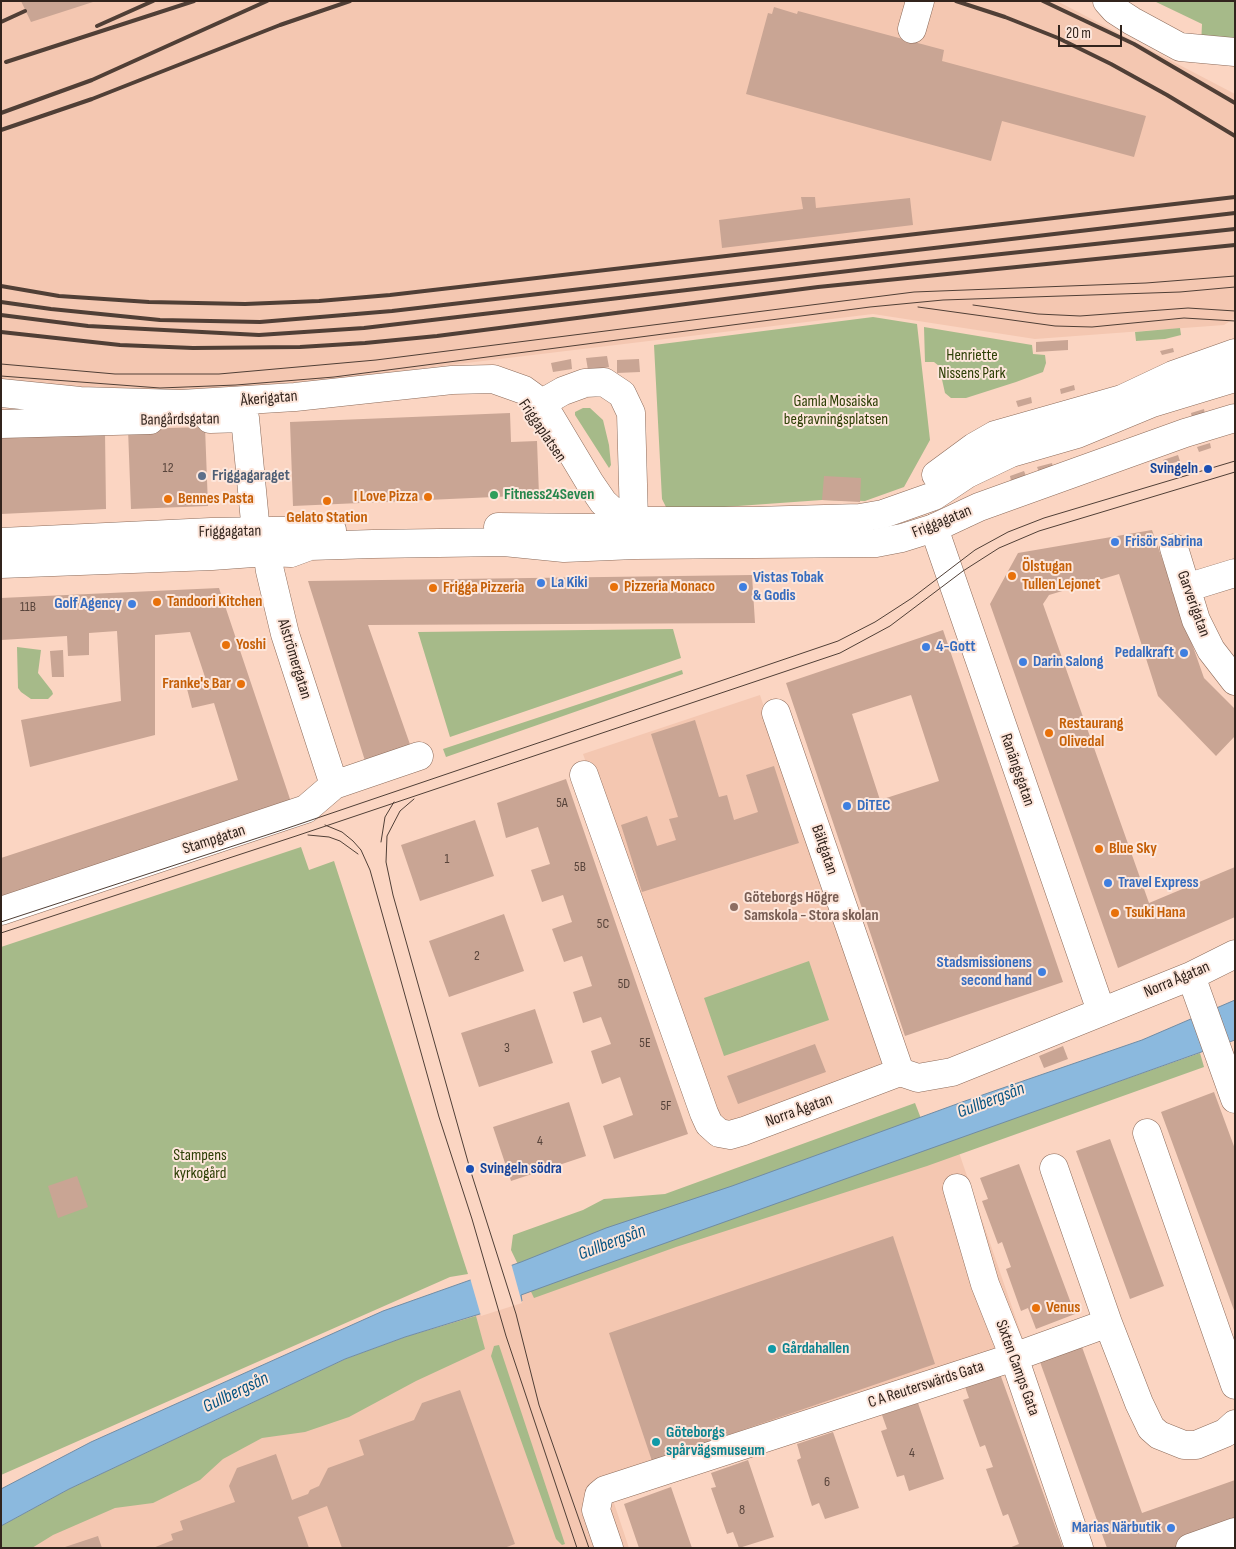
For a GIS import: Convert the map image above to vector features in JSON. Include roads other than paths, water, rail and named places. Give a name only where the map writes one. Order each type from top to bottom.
[{"type":"street","points":[[912,29],[920,1]]},
{"type":"street","points":[[1107,1],[1132,21],[1180,47],[1207,51],[1235,52]]},
{"type":"street","name":"Friggagatan","points":[[638,529],[860,518],[883,514],[905,506],[934,476],[974,447],[995,435],[1122,399],[1173,374],[1234,372]]},
{"type":"street","name":"Åkerigatan","points":[[1,393],[80,401],[181,404],[295,397],[452,380],[493,379],[505,383]]},
{"type":"street","name":"Friggaplatsen","points":[[542,403],[563,391],[585,383],[604,382],[622,394],[631,412],[638,529]]},
{"type":"street","name":"Friggaplatsen","points":[[505,383],[524,390],[542,403],[603,502],[618,516],[638,529]]},
{"type":"street","name":"Friggaplatsen","points":[[505,383],[528,404],[588,503],[616,522],[638,529]]},
{"type":"street","name":"Bangårdsgatan","points":[[1,424],[245,418],[262,538]]},
{"type":"street","name":"Friggagatan","points":[[1,542],[262,538],[563,526],[876,543],[902,538],[934,528],[980,507],[1235,418]]},
{"type":"street","name":"Ranängsgatan","points":[[934,528],[1101,1011]]},
{"type":"street","name":"Friggagatan","points":[[1,564],[212,556],[262,538]]},
{"type":"street","name":"Alströmergatan","points":[[262,538],[285,634],[334,785]]},
{"type":"street","name":"Garverigatan","points":[[1174,548],[1196,620],[1211,650],[1235,681]]},
{"type":"street","points":[[1186,588],[1235,573]]},
{"type":"street","name":"Bältgatan","points":[[776,713],[900,1072]]},
{"type":"street","name":"Stampgatan","points":[[1,911],[306,809],[334,785],[419,756]]},
{"type":"street","name":"Norra Ågatan","points":[[584,775],[704,1113],[714,1130],[730,1135],[900,1072],[918,1078],[952,1072],[1191,976],[1235,954]]},
{"type":"street","points":[[1191,976],[1233,1086]]},
{"type":"street","points":[[1147,1133],[1235,1385]]},
{"type":"street","points":[[1054,1168],[1108,1323],[1139,1403],[1151,1428],[1159,1435],[1184,1445],[1196,1445],[1225,1433],[1235,1424]]},
{"type":"street","name":"Sixten Camps Gata","points":[[957,1188],[985,1284],[1014,1357],[1079,1548]]},
{"type":"street","name":"C A Reuterswärds Gata","points":[[609,1548],[596,1510],[599,1495],[605,1490],[1014,1357],[1108,1323]]},
{"type":"street","points":[[1190,1548],[1235,1532]]},
{"type":"water","name":"Gullbergsån","points":[[1235,1000],[1235,1040],[521,1295],[522,1301],[405,1337],[345,1359],[69,1489],[1,1526],[1,1489],[91,1442],[383,1311],[521,1262],[606,1228],[732,1186],[965,1101],[1142,1040]]},
{"type":"tram line","points":[[1,364],[115,374],[219,374],[376,360],[914,292],[1146,283],[1235,276]]},
{"type":"tram line","points":[[1,376],[160,388],[236,385],[334,377],[870,307],[943,300],[1180,292],[1235,287]]},
{"type":"tram line","points":[[973,305],[1038,314],[1080,316],[1188,308],[1235,311]]},
{"type":"tram line","points":[[918,307],[1055,326],[1092,327],[1184,318],[1235,321]]},
{"type":"tram line","points":[[1,922],[282,830],[838,641],[875,622],[912,598],[975,550],[1008,532],[1044,518],[1235,461]]},
{"type":"tram line","points":[[1,933],[840,653],[890,626],[963,571],[999,548],[1039,531],[1235,472]]},
{"type":"tram line","points":[[414,799],[400,811],[387,836],[386,862],[393,895],[470,1169],[516,1314],[539,1405],[589,1548]]},
{"type":"tram line","points":[[381,842],[385,817],[394,802]]},
{"type":"tram line","points":[[325,825],[342,832],[353,841],[361,850],[370,870],[439,1117],[472,1219],[506,1336],[577,1548]]},
{"type":"tram line","points":[[308,835],[329,837],[340,841],[358,854]]},
{"type":"railway","points":[[97,26],[153,1]]},
{"type":"railway","points":[[6,62],[194,1]]},
{"type":"railway","points":[[1,113],[92,80],[267,1]]},
{"type":"railway","points":[[1,130],[92,99],[280,25],[350,1]]},
{"type":"railway","points":[[956,1],[1005,17],[1058,38],[1111,64],[1167,95],[1235,136]]},
{"type":"railway","points":[[1043,1],[1134,44],[1235,103]]},
{"type":"railway","points":[[1,22],[25,11]]},
{"type":"railway","points":[[1,286],[59,296],[149,302],[245,304],[319,301],[390,295],[1235,197]]},
{"type":"railway","points":[[1,302],[160,320],[260,322],[392,311],[1235,213]]},
{"type":"railway","points":[[1,315],[88,326],[259,335],[364,328],[908,264],[1235,229]]},
{"type":"railway","points":[[1,332],[120,345],[193,348],[300,347],[365,343],[437,336],[818,287],[1235,245]]},
{"type":"place","name":"Svingeln","points":[[1208,469]]},
{"type":"place","name":"Friggagaraget","points":[[202,476]]},
{"type":"place","name":"Fitness24Seven","points":[[494,495]]},
{"type":"place","name":"I Love Pizza","points":[[428,497]]},
{"type":"place","name":"Bennes Pasta","points":[[168,499]]},
{"type":"place","name":"Gelato Station","points":[[327,501]]},
{"type":"place","name":"Frisör Sabrina","points":[[1115,542]]},
{"type":"place","name":"Ölstugan Tullen Lejonet","points":[[1012,576]]},
{"type":"place","name":"La Kiki","points":[[541,583]]},
{"type":"place","name":"Pizzeria Monaco","points":[[614,587]]},
{"type":"place","name":"Vistas Tobak & Godis","points":[[743,587]]},
{"type":"place","name":"Frigga Pizzeria","points":[[433,588]]},
{"type":"place","name":"Tandoori Kitchen","points":[[157,602]]},
{"type":"place","name":"Golf Agency","points":[[132,604]]},
{"type":"place","name":"Yoshi","points":[[226,645]]},
{"type":"place","name":"4-Gott","points":[[926,647]]},
{"type":"place","name":"Pedalkraft","points":[[1184,653]]},
{"type":"place","name":"Darin Salong","points":[[1023,662]]},
{"type":"place","name":"Franke's Bar","points":[[241,684]]},
{"type":"place","name":"Restaurang Olivedal","points":[[1049,733]]},
{"type":"place","name":"DiTEC","points":[[847,806]]},
{"type":"place","name":"Blue Sky","points":[[1099,849]]},
{"type":"place","name":"Travel Express","points":[[1108,883]]},
{"type":"place","name":"Göteborgs Högre Samskola - Stora skolan","points":[[734,907]]},
{"type":"place","name":"Tsuki Hana","points":[[1115,913]]},
{"type":"place","name":"Stadsmissionens second hand","points":[[1042,972]]},
{"type":"place","name":"Svingeln södra","points":[[470,1169]]},
{"type":"place","name":"Venus","points":[[1036,1308]]},
{"type":"place","name":"Gårdahallen","points":[[772,1349]]},
{"type":"place","name":"Göteborgs spårvägsmuseum","points":[[656,1442]]},
{"type":"place","name":"Marias Närbutik","points":[[1171,1528]]},
{"type":"park label","name":"Henriette Nissens Park","points":[[972,365]]},
{"type":"park label","name":"Gamla Mosaiska begravningsplatsen","points":[[836,411]]},
{"type":"park label","name":"Stampens kyrkogård","points":[[200,1165]]}]
